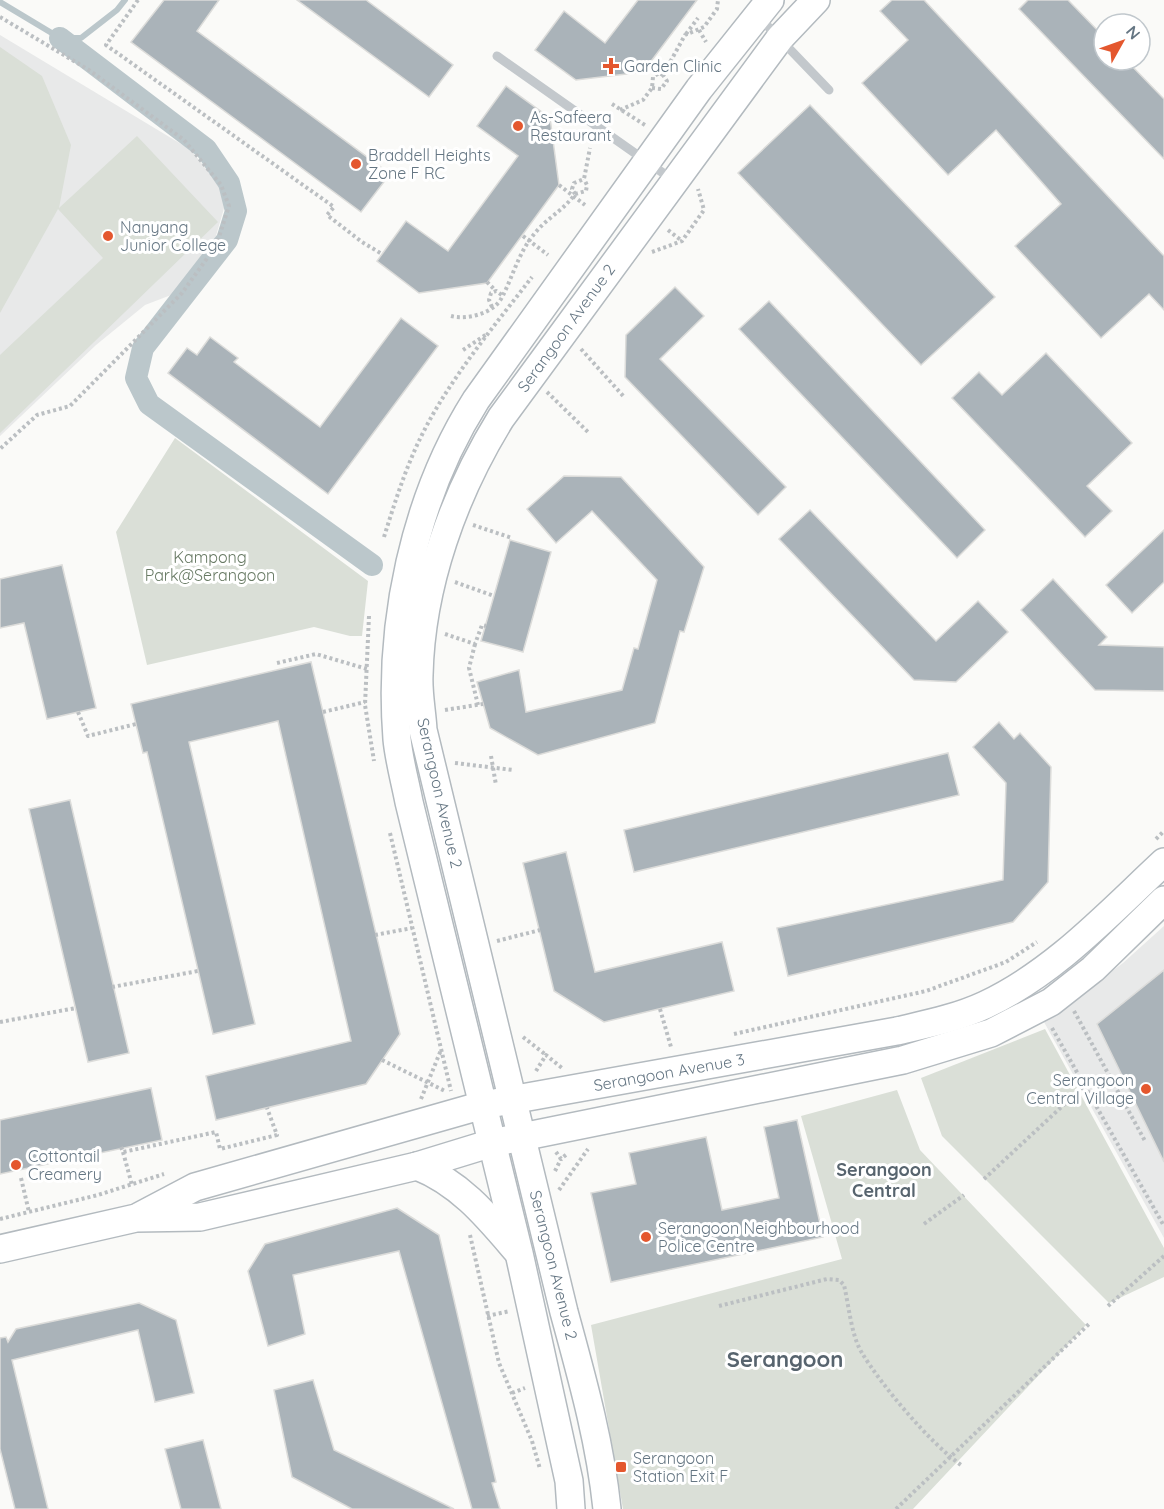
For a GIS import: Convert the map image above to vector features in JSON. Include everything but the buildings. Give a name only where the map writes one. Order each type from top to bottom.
[{"type":"main road","name":"Serangoon Avenue 2","points":[[607,1509],[602,1465],[590,1403],[564,1312],[423,730],[418,676],[422,633],[440,549],[474,465],[487,440],[515,397],[673,180],[780,39],[816,0]]},
{"type":"main road","name":"Serangoon Avenue 2","points":[[572,1509],[564,1459],[519,1253],[409,802],[397,740],[396,671],[403,606],[413,549],[438,468],[456,432],[476,400],[699,89],[764,8]]},
{"type":"main road","name":"Serangoon Avenue 3","points":[[136,1218],[195,1187],[483,1105],[897,1031],[952,1018],[985,1005],[1034,978],[1077,944],[1156,854]]},
{"type":"main road","name":"Serangoon Avenue 3","points":[[0,1249],[136,1218],[200,1217],[417,1166],[492,1143],[903,1060],[991,1033],[1052,1002],[1093,969],[1164,900]]},
{"type":"main road","points":[[417,1166],[439,1175],[472,1200],[519,1253]]},
{"type":"main road","points":[[532,1319],[564,1312]]},
{"type":"lane","points":[[764,8],[780,39],[829,90]]},
{"type":"lane","points":[[497,56],[673,180]]},
{"type":"path","points":[[138,0],[106,45],[334,207],[327,215],[382,254]]},
{"type":"path","points":[[686,35],[699,30],[712,16],[718,0]]},
{"type":"path","points":[[712,16],[720,23]]},
{"type":"path","points":[[0,17],[89,70],[184,140],[221,185],[229,206],[216,246],[182,293],[70,406],[37,415],[0,449]]},
{"type":"path","points":[[620,110],[643,100],[652,88],[653,77],[661,74],[698,18]]},
{"type":"path","points":[[699,30],[706,42]]},
{"type":"path","points":[[649,64],[667,81],[665,87],[661,89],[652,88]]},
{"type":"path","points":[[612,104],[645,124]]},
{"type":"path","points":[[451,316],[462,319],[471,318],[492,307],[502,295],[519,256],[544,222],[564,208],[574,195],[586,191],[587,185],[584,179],[590,148]]},
{"type":"path","points":[[574,195],[572,189],[574,183],[584,179]]},
{"type":"path","points":[[559,184],[585,205]]},
{"type":"path","points":[[667,230],[682,241]]},
{"type":"path","points":[[523,236],[548,255]]},
{"type":"path","points":[[487,282],[502,295]]},
{"type":"path","points":[[492,307],[489,297],[496,291]]},
{"type":"path","points":[[463,350],[490,332]]},
{"type":"path","points":[[577,344],[626,398]]},
{"type":"path","points":[[543,389],[589,433]]},
{"type":"path","points":[[466,532],[469,524],[512,538]]},
{"type":"path","points":[[454,572],[451,583],[494,596]]},
{"type":"path","points":[[444,640],[446,624]]},
{"type":"path","points":[[444,710],[480,704],[469,668],[482,625],[486,626]]},
{"type":"path","points":[[445,634],[475,644]]},
{"type":"path","points":[[278,663],[316,654],[367,669]]},
{"type":"path","points":[[444,699],[445,721]]},
{"type":"path","points":[[323,711],[365,702]]},
{"type":"path","points":[[78,712],[88,736],[136,724]]},
{"type":"path","points":[[453,753],[458,774]]},
{"type":"path","points":[[490,756],[496,785]]},
{"type":"path","points":[[455,763],[513,770]]},
{"type":"path","points":[[1156,854],[1164,831]]},
{"type":"path","points":[[375,935],[412,928]]},
{"type":"path","points":[[496,941],[540,930]]},
{"type":"path","points":[[493,931],[499,953]]},
{"type":"path","points":[[726,1035],[926,990],[1006,962],[1046,936]]},
{"type":"path","points":[[112,987],[198,971]]},
{"type":"path","points":[[0,1022],[76,1008]]},
{"type":"path","points":[[660,1008],[671,1047]]},
{"type":"path","points":[[1075,1008],[1077,1018],[1145,1141]]},
{"type":"path","points":[[1047,1023],[1164,1226]]},
{"type":"path","points":[[520,1041],[518,1033],[563,1069],[574,1066]]},
{"type":"path","points":[[660,1049],[682,1044]]},
{"type":"path","points":[[419,1103],[441,1050]]},
{"type":"path","points":[[531,1066],[536,1071],[546,1055]]},
{"type":"path","points":[[382,1060],[452,1094]]},
{"type":"path","points":[[984,1179],[1085,1086]]},
{"type":"path","points":[[123,1152],[216,1132],[220,1149],[277,1135],[267,1108]]},
{"type":"path","points":[[121,1147],[132,1185]]},
{"type":"path","points":[[556,1195],[588,1149]]},
{"type":"path","points":[[21,1178],[29,1212]]},
{"type":"path","points":[[924,1224],[964,1195]]},
{"type":"path","points":[[469,1232],[499,1363],[532,1441],[540,1472]]},
{"type":"path","points":[[1108,1306],[1164,1256]]},
{"type":"path","points":[[719,1306],[827,1279],[839,1280],[844,1285],[861,1352],[899,1402],[950,1457],[961,1465]]},
{"type":"path","points":[[897,1509],[1089,1324]]},
{"type":"shaded area","name":"Nanyang Junior College","points":[[0,35],[191,150],[222,192],[225,205],[213,246],[179,292],[145,305],[96,345],[0,436]]},
{"type":"shaded area","points":[[1164,926],[1164,1238],[1044,1022],[1123,963]]},
{"type":"green space","name":"Nanyang Junior College","points":[[0,47],[42,76],[71,145],[59,208],[137,136],[218,222],[0,433],[0,355],[103,258],[58,209],[0,313]]},
{"type":"green space","name":"Kampong Park@Serangoon","points":[[175,438],[368,581],[362,636],[350,636],[314,627],[147,665],[116,532]]},
{"type":"green space","points":[[1045,1029],[1164,1248],[1164,1277],[1109,1303],[942,1136],[921,1078]]},
{"type":"green space","points":[[897,1090],[920,1150],[1086,1325],[913,1509],[623,1509],[591,1325],[842,1259],[801,1116]]},
{"type":"waterway","points":[[0,2],[60,38],[81,38],[117,10],[125,0]]},
{"type":"waterway","points":[[60,38],[206,149],[229,183],[236,211],[227,240],[143,348],[136,378],[149,404],[372,565]]},
{"type":"place","name":"Garden Clinic","points":[[611,66]]},
{"type":"place","name":"As-Safeera Restaurant","points":[[518,126]]},
{"type":"place","name":"Braddell Heights Zone F RC","points":[[356,164]]},
{"type":"place","name":"Nanyang Junior College","points":[[108,236]]},
{"type":"place","name":"Serangoon Central Village","points":[[1146,1089]]},
{"type":"place","name":"Cottontail Creamery","points":[[16,1165]]},
{"type":"place","name":"Serangoon Neighbourhood Police Centre","points":[[646,1237]]},
{"type":"place","name":"Serangoon Station Exit F","points":[[621,1467]]},
{"type":"district","name":"Serangoon Central","points":[[884,1179]]},
{"type":"district","name":"Serangoon","points":[[785,1359]]}]
